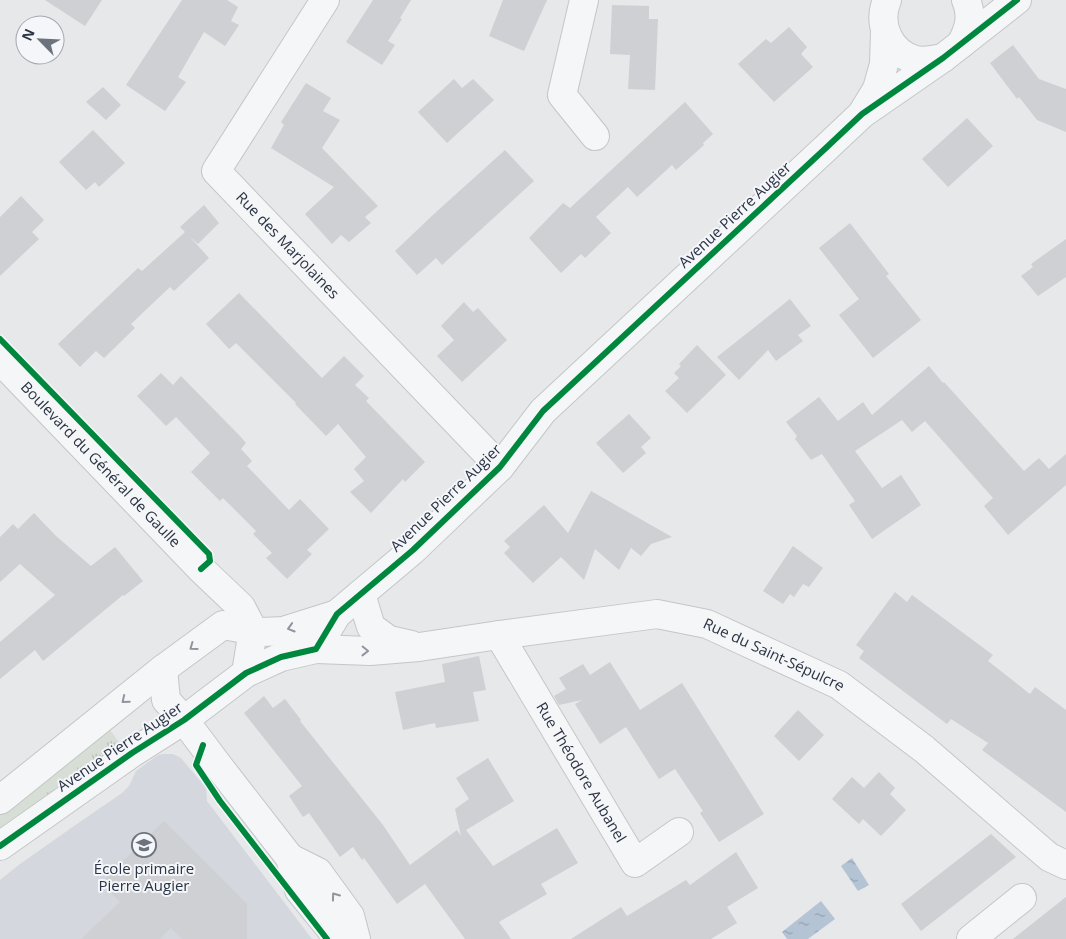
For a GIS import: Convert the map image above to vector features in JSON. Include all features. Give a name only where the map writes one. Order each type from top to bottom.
[{"type":"street","name":"Rue des Marjolaines","points":[[325,0],[216,172],[500,467]]},
{"type":"street","points":[[584,0],[562,95],[595,136]]},
{"type":"street","points":[[881,9],[888,39],[894,46],[904,55],[916,60],[930,61],[952,51],[967,34],[970,24],[970,13],[966,0]]},
{"type":"street","name":"Avenue Pierre Augier","points":[[0,846],[132,753],[184,720],[246,673],[281,657],[316,649],[337,614],[413,550],[500,467],[543,410],[862,114],[952,51],[1017,0]]},
{"type":"street","name":"Avenue Pierre Augier","points":[[862,114],[877,89],[884,64],[881,9]]},
{"type":"street","name":"Boulevard du Général de Gaulle","points":[[0,360],[201,569],[241,607],[253,630]]},
{"type":"street","points":[[201,569],[223,625]]},
{"type":"street","name":"Rue du Saint-Sépulcre","points":[[361,594],[371,628],[389,640],[420,647]]},
{"type":"street","name":"Avenue Pierre Augier","points":[[0,800],[163,669],[223,625],[262,632],[283,631],[337,614]]},
{"type":"street","name":"Rue du Saint-Sépulcre","points":[[316,649],[370,651],[420,647],[657,614],[707,624],[839,685],[924,749],[1049,857],[1066,865]]},
{"type":"street","points":[[246,673],[253,630]]},
{"type":"street","name":"Rue Théodore Aubanel","points":[[500,635],[634,863],[679,832]]},
{"type":"street","points":[[163,669],[166,700],[184,720],[290,858],[299,890],[333,932],[347,939]]},
{"type":"street","points":[[290,858],[318,872],[350,916],[356,939]]},
{"type":"street","points":[[971,939],[1022,898]]},
{"type":"shaded area","name":"École primaire Pierre Augier","points":[[173,754],[181,758],[206,788],[207,801],[312,939],[0,939],[0,880],[122,793],[129,786],[136,771],[158,755]]},
{"type":"green space","points":[[107,726],[122,746],[0,833],[0,814]]},
{"type":"water","points":[[852,858],[869,885],[858,891],[841,866]]},
{"type":"water","points":[[821,901],[835,919],[808,939],[787,939],[782,932]]},
{"type":"building","points":[[45,0],[102,0],[85,26]]},
{"type":"building","points":[[182,0],[227,0],[238,7],[231,21],[239,25],[225,46],[204,32],[178,77],[186,82],[165,111],[126,85]]},
{"type":"building","points":[[373,0],[411,0],[388,41],[395,45],[382,65],[346,42]]},
{"type":"building","points":[[503,0],[547,0],[524,51],[489,36]]},
{"type":"building","points":[[612,5],[649,6],[649,19],[658,19],[655,90],[628,89],[630,55],[610,54]]},
{"type":"building","points":[[789,27],[807,47],[801,54],[813,67],[774,102],[738,64],[766,39],[771,43]]},
{"type":"building","points":[[1013,45],[1039,79],[1066,89],[1066,132],[1037,120],[1019,97],[1017,99],[990,63]]},
{"type":"building","points":[[454,79],[462,88],[473,79],[494,100],[447,143],[418,112]]},
{"type":"building","points":[[306,83],[331,98],[323,111],[340,120],[322,148],[378,206],[365,217],[371,223],[349,242],[341,235],[332,244],[305,214],[334,187],[271,148],[284,125],[281,122]]},
{"type":"building","points":[[103,87],[121,105],[106,120],[86,102]]},
{"type":"building","points":[[685,102],[713,134],[703,143],[704,145],[676,170],[672,165],[637,197],[628,187],[596,217],[611,233],[585,258],[581,254],[561,273],[529,238],[563,203],[570,208]]},
{"type":"building","points":[[967,118],[993,146],[948,187],[922,159]]},
{"type":"building","points":[[93,130],[125,163],[99,187],[95,182],[86,190],[59,162]]},
{"type":"building","points":[[505,150],[534,181],[442,265],[436,258],[417,275],[395,251]]},
{"type":"building","points":[[21,196],[44,220],[32,232],[39,239],[0,276],[0,217]]},
{"type":"building","points":[[204,205],[219,223],[198,244],[190,237],[209,258],[174,291],[170,287],[131,324],[135,328],[104,358],[96,351],[80,367],[58,344],[138,268],[142,271],[185,232],[180,227]]},
{"type":"building","points":[[850,223],[889,274],[886,276],[921,320],[873,358],[839,315],[859,299],[819,248]]},
{"type":"building","points":[[1066,239],[1066,277],[1038,296],[1021,276],[1033,267],[1031,264]]},
{"type":"building","points":[[239,293],[322,378],[344,356],[364,376],[355,385],[369,398],[366,401],[425,462],[405,482],[403,479],[371,513],[350,492],[364,481],[354,469],[366,457],[338,424],[326,436],[236,343],[229,349],[206,324]]},
{"type":"building","points":[[790,299],[811,326],[798,335],[803,341],[776,361],[768,350],[739,380],[717,357]]},
{"type":"building","points":[[464,302],[473,312],[478,308],[507,340],[462,382],[437,356],[454,340],[441,326]]},
{"type":"building","points":[[697,345],[726,375],[687,413],[665,391],[679,378],[674,373],[681,366],[679,364]]},
{"type":"building","points":[[929,366],[1024,471],[1039,458],[1049,469],[1066,454],[1066,485],[1008,535],[984,506],[993,498],[925,421],[912,432],[902,420],[855,451],[882,488],[901,475],[921,505],[872,539],[849,505],[855,501],[822,454],[811,460],[795,439],[797,436],[786,422],[819,397],[838,421],[863,402],[872,415]]},
{"type":"building","points":[[161,373],[173,385],[181,376],[240,436],[246,443],[241,449],[252,461],[247,466],[289,510],[300,499],[329,529],[307,550],[312,554],[287,579],[266,558],[272,553],[253,534],[256,531],[223,498],[220,501],[191,472],[210,453],[176,417],[166,426],[137,396]]},
{"type":"building","points":[[629,414],[651,438],[641,447],[646,453],[623,473],[596,443]]},
{"type":"building","points":[[591,491],[672,537],[651,544],[641,556],[631,548],[619,570],[595,549],[584,580],[561,557],[533,583],[504,553],[510,547],[504,541],[544,505],[568,533]]},
{"type":"building","points":[[34,513],[56,536],[91,566],[115,547],[143,581],[123,595],[43,661],[35,650],[0,679],[0,642],[55,595],[20,564],[0,582],[0,537],[13,524],[18,529]]},
{"type":"building","points":[[793,546],[823,568],[809,587],[803,584],[794,597],[790,594],[783,604],[763,591]]},
{"type":"building","points":[[895,592],[907,602],[912,595],[993,655],[988,661],[1030,694],[1035,687],[1066,710],[1066,812],[982,750],[988,743],[951,719],[947,724],[859,658],[864,651],[856,645]]},
{"type":"building","points":[[479,656],[486,690],[473,692],[479,721],[436,728],[435,723],[403,730],[395,692],[445,682],[442,664]]},
{"type":"building","points":[[610,662],[640,710],[682,683],[764,814],[719,842],[700,813],[703,811],[675,769],[659,779],[626,727],[600,744],[575,704],[582,700],[559,705],[554,696],[566,689],[559,678],[583,664],[590,675]]},
{"type":"building","points":[[264,696],[273,708],[285,699],[300,721],[383,825],[410,865],[457,830],[461,836],[455,809],[469,799],[456,778],[488,758],[514,801],[466,830],[493,866],[557,828],[578,863],[541,884],[547,894],[499,922],[511,939],[465,939],[425,884],[397,904],[364,858],[362,860],[353,847],[340,857],[309,813],[303,817],[289,796],[302,786],[244,713]]},
{"type":"building","points":[[798,710],[824,735],[799,761],[774,736]]},
{"type":"building","points":[[879,772],[895,788],[890,794],[906,810],[881,836],[863,819],[859,824],[832,799],[852,777],[864,788]]},
{"type":"building","points":[[164,821],[247,904],[247,939],[182,939],[171,928],[160,939],[81,939],[120,902],[101,883]]},
{"type":"building","points":[[991,834],[1016,857],[921,931],[901,904]]},
{"type":"building","points":[[736,852],[758,888],[727,907],[737,923],[711,939],[571,939],[621,907],[627,916],[686,880],[690,885]]},
{"type":"building","points":[[1066,897],[1066,939],[1013,939]]},
{"type":"cycle path","points":[[0,846],[132,753],[184,720],[246,673],[281,657],[316,649],[337,614],[413,550],[500,467],[543,411],[862,114],[943,58],[1017,0]]},
{"type":"cycle path","points":[[0,339],[209,554],[210,561],[201,569]]},
{"type":"cycle path","points":[[203,745],[196,765],[220,801],[327,939]]},
{"type":"place","name":"École primaire Pierre Augier","points":[[144,845]]}]
